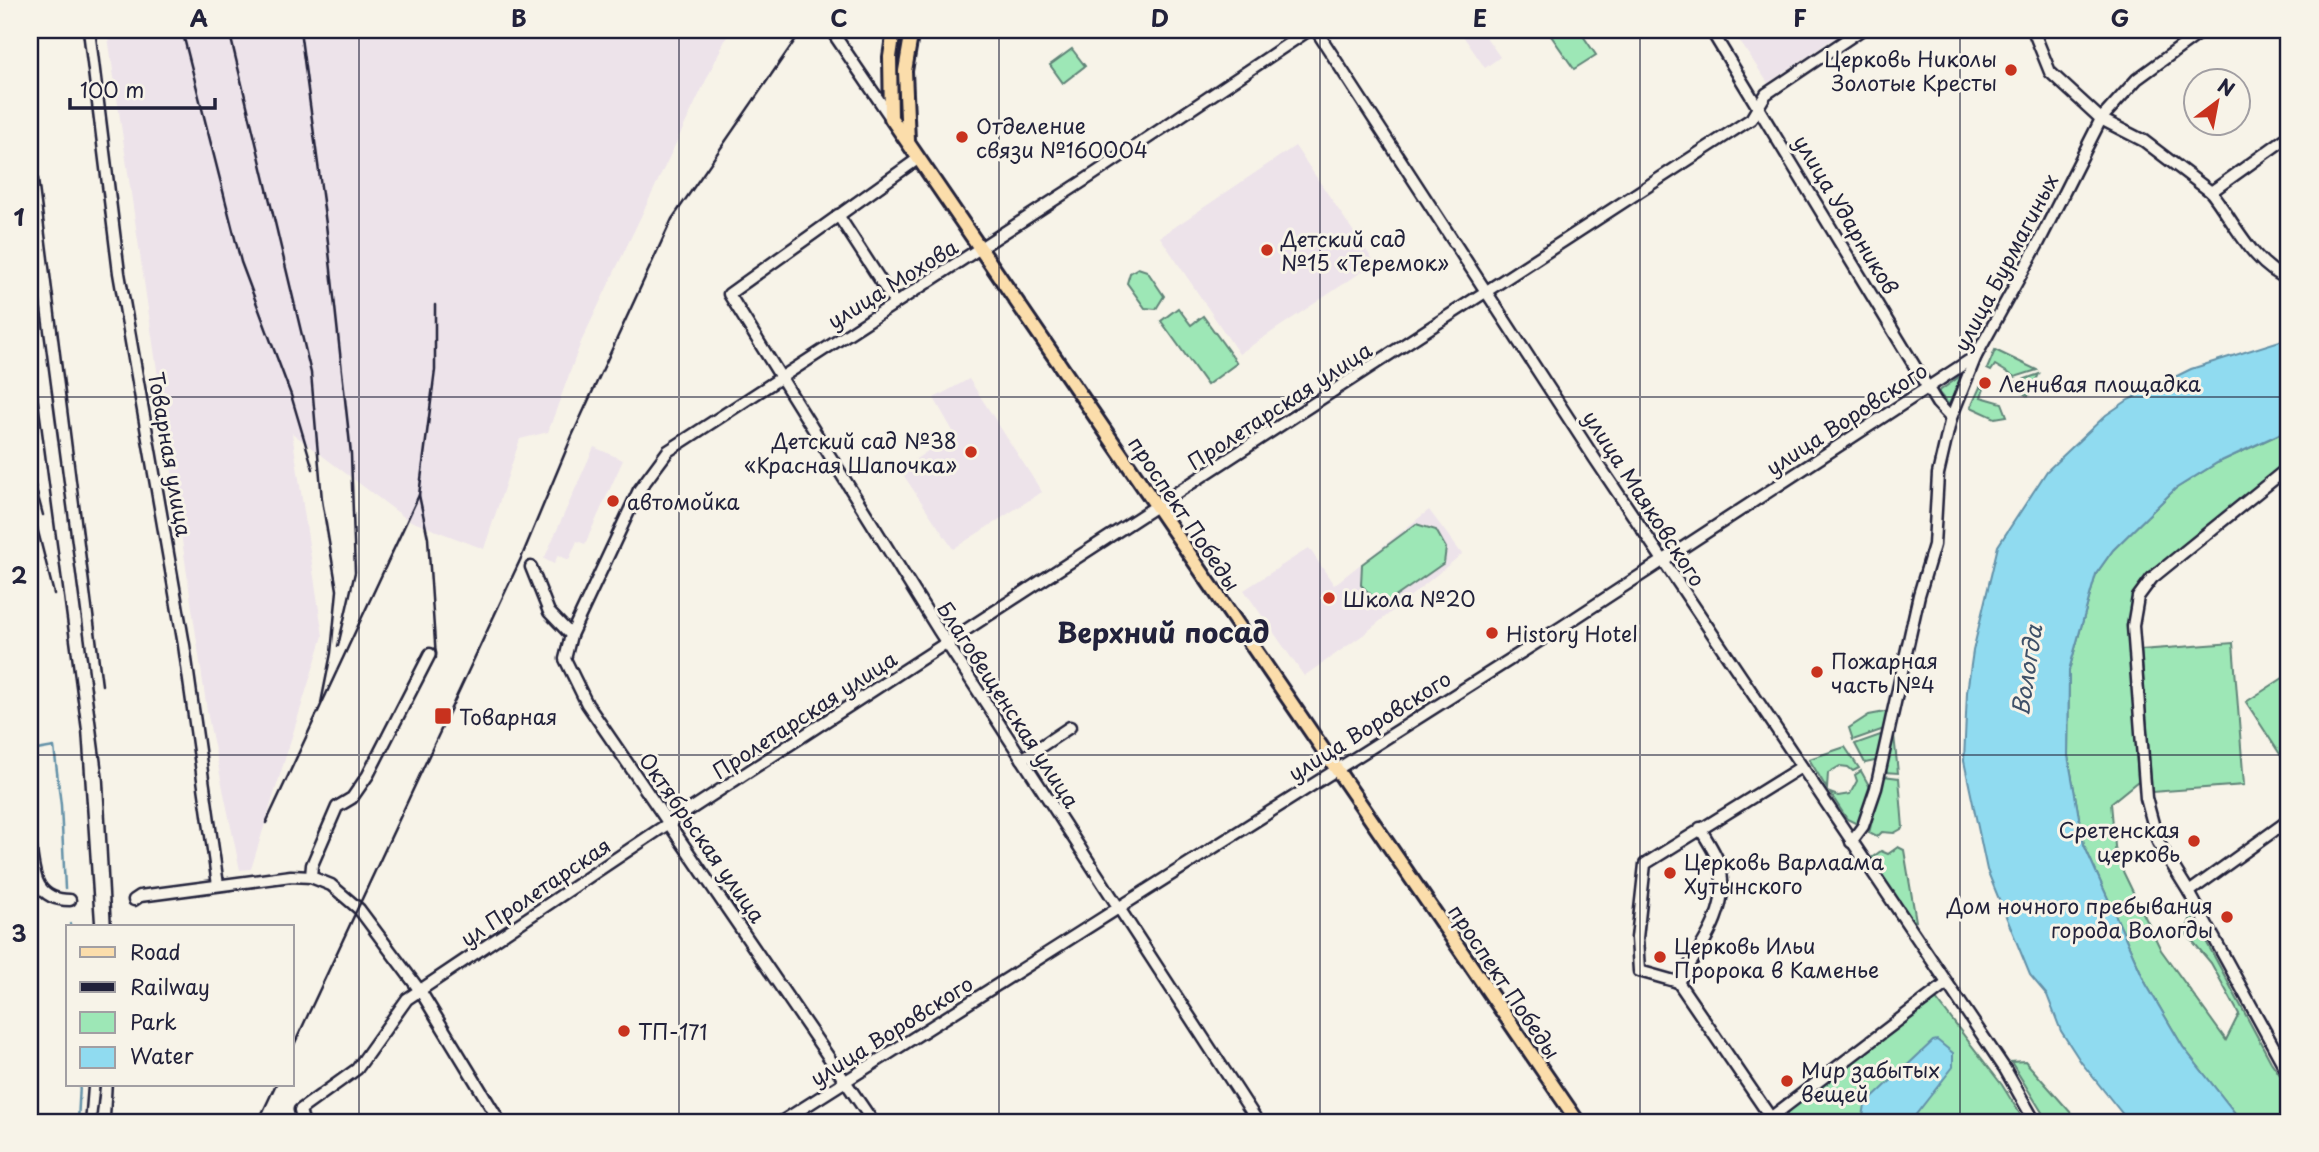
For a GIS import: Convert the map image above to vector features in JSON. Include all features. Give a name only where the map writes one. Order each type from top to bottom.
[{"type":"main road","points":[[891,118],[890,57],[894,30]]},
{"type":"main road","points":[[908,142],[905,71],[912,30]]},
{"type":"main road","name":"проспект Победы","points":[[891,118],[1578,1122]]},
{"type":"street","name":"Товарная улица","points":[[89,30],[119,273],[184,645],[218,885]]},
{"type":"street","name":"проспект Победы","points":[[831,30],[891,118]]},
{"type":"street","name":"улица Мохова","points":[[571,635],[639,490],[653,469],[687,436],[982,248],[1309,30]]},
{"type":"street","name":"улица Маяковского","points":[[1316,30],[1663,561],[2005,1069],[2035,1122]]},
{"type":"street","name":"улица Ударников","points":[[1711,30],[1937,403],[1951,418]]},
{"type":"street","name":"Пролетарская улица","points":[[670,823],[1751,120],[1766,94],[1861,30]]},
{"type":"street","points":[[2033,30],[2050,72],[2101,120],[2144,141],[2211,192],[2259,257],[2270,268],[2289,279]]},
{"type":"street","name":"улица Бурмагиных","points":[[1851,842],[1863,826],[1876,788],[1919,595],[1934,545],[1938,474],[1951,418],[1976,356],[2039,242],[2101,120],[2137,79],[2204,30]]},
{"type":"street","points":[[2211,192],[2289,136]]},
{"type":"street","points":[[895,303],[838,215],[919,158]]},
{"type":"street","name":"Благовещенская улица","points":[[838,215],[729,294],[947,644],[1258,1122]]},
{"type":"street","name":"улица Воровского","points":[[781,1122],[1663,561],[1976,356]]},
{"type":"street","points":[[2289,467],[2152,578],[2138,597],[2134,611],[2146,798],[2158,842],[2189,892],[2289,1075]]},
{"type":"street","points":[[531,566],[549,612],[571,635]]},
{"type":"street","name":"Октябрьская улица","points":[[571,635],[565,659],[587,704],[873,1122]]},
{"type":"street","points":[[311,877],[312,865],[337,807],[352,798],[368,775],[430,654]]},
{"type":"street","points":[[1022,758],[1070,727]]},
{"type":"street","points":[[1801,767],[1645,864],[1637,938],[1639,971],[1678,982],[1768,1120],[1946,984]]},
{"type":"street","points":[[2189,892],[2289,820]]},
{"type":"street","name":"ул Пролетарская","points":[[303,1122],[300,1110],[357,1069],[400,1005],[670,823]]},
{"type":"street","points":[[1678,982],[1713,927],[1718,913],[1720,867],[1700,828]]},
{"type":"street","points":[[30,842],[36,883],[50,897],[70,900]]},
{"type":"street","points":[[134,901],[140,896],[218,885],[311,877],[331,885],[359,909],[421,992],[500,1122]]},
{"type":"shaded area","points":[[107,30],[730,30],[581,342],[548,432],[520,439],[484,549],[408,520],[292,433],[323,636],[251,869],[240,870],[208,717]]},
{"type":"shaded area","points":[[1459,30],[1481,30],[1500,57],[1485,68]]},
{"type":"shaded area","points":[[1732,30],[1846,30],[1768,83]]},
{"type":"shaded area","name":"Детский сад №15 «Теремок»","points":[[1295,146],[1375,263],[1239,354],[1160,237]]},
{"type":"shaded area","name":"Детский сад №38 «Красная Шапочка»","points":[[969,379],[1042,492],[953,549],[900,470],[954,433],[934,398]]},
{"type":"shaded area","points":[[594,447],[623,460],[585,544],[577,541],[569,560],[558,555],[554,564],[544,559]]},
{"type":"shaded area","name":"Школа №20","points":[[1429,510],[1462,554],[1363,635],[1304,676],[1244,590],[1309,548],[1334,585]]},
{"type":"green space","points":[[1547,30],[1579,30],[1596,55],[1574,69]]},
{"type":"green space","points":[[1072,49],[1085,66],[1063,83],[1050,65]]},
{"type":"green space","points":[[1138,268],[1147,271],[1164,296],[1156,309],[1145,308],[1127,283],[1130,273]]},
{"type":"green space","points":[[1178,308],[1191,325],[1203,316],[1237,363],[1207,385],[1161,321]]},
{"type":"green space","points":[[1995,350],[2037,370],[2015,377],[1995,365],[1991,371],[1987,369]]},
{"type":"green space","points":[[2039,374],[2028,396],[2018,390],[2017,382]]},
{"type":"green space","points":[[1962,375],[1949,405],[1938,392]]},
{"type":"green space","points":[[1980,387],[1984,389],[1981,397],[2002,403],[2007,416],[1995,418],[1971,407]]},
{"type":"green space","points":[[2282,433],[2289,437],[2289,463],[2148,574],[2134,595],[2129,625],[2138,781],[2111,803],[2116,857],[2161,950],[2226,1040],[2239,1014],[2211,963],[2185,932],[2192,915],[2271,1062],[2289,1088],[2289,1122],[2242,1122],[2183,1047],[2146,984],[2084,845],[2068,756],[2069,670],[2096,574],[2113,550],[2175,489],[2217,463]]},
{"type":"green space","points":[[1416,524],[1436,530],[1446,548],[1444,563],[1388,602],[1374,598],[1361,585],[1362,564]]},
{"type":"green space","points":[[2233,643],[2244,785],[2152,792],[2141,650]]},
{"type":"green space","points":[[2289,674],[2289,768],[2246,702]]},
{"type":"green space","points":[[1890,711],[1887,728],[1853,740],[1849,728],[1869,715]]},
{"type":"green space","points":[[1886,733],[1880,760],[1865,763],[1855,744]]},
{"type":"green space","points":[[1894,735],[1898,773],[1884,772]]},
{"type":"green space","points":[[1845,747],[1859,768],[1853,771],[1840,766],[1828,773],[1827,789],[1809,759]]},
{"type":"green space","points":[[1861,771],[1872,791],[1860,821],[1855,823],[1847,819],[1830,793],[1838,796],[1850,794],[1857,781],[1855,775]]},
{"type":"green space","points":[[1883,776],[1899,778],[1903,828],[1894,833],[1882,832],[1877,837],[1869,833]]},
{"type":"green space","points":[[1898,847],[1904,850],[1916,921],[1910,920],[1870,859],[1881,851],[1888,854]]},
{"type":"green space","points":[[1936,999],[2002,1085],[2025,1122],[1774,1122]]},
{"type":"green space","points":[[2025,1061],[2079,1122],[2048,1122],[2011,1062]]},
{"type":"water","name":"Вологда","points":[[2289,338],[2289,437],[2281,433],[2217,463],[2175,489],[2113,550],[2096,574],[2069,670],[2068,756],[2084,845],[2146,984],[2183,1047],[2242,1122],[2129,1122],[2081,1062],[2061,1031],[2047,995],[2030,975],[1987,870],[1964,761],[1967,692],[1973,651],[1998,546],[2047,471],[2106,415],[2128,400],[2191,369]]},
{"type":"water","points":[[1937,1040],[1953,1053],[1953,1067],[1910,1122],[1862,1122],[1865,1105]]},
{"type":"waterway","points":[[31,751],[54,747],[61,805],[65,889]]},
{"type":"waterway","points":[[78,1122],[80,1086]]},
{"type":"railway","points":[[182,30],[241,262],[291,395],[313,469]]},
{"type":"railway","points":[[229,30],[311,373],[322,500],[337,590],[331,653],[321,703]]},
{"type":"railway","points":[[300,30],[326,224],[351,454],[355,572],[338,646]]},
{"type":"railway","points":[[294,1045],[522,556],[572,436],[672,219],[802,30]]},
{"type":"railway","points":[[30,65],[37,124]]},
{"type":"railway","points":[[30,115],[102,685]]},
{"type":"railway","points":[[30,226],[103,779],[111,925]]},
{"type":"railway","points":[[435,305],[435,370],[419,495],[428,538],[436,658]]},
{"type":"railway","points":[[30,341],[82,732],[95,925]]},
{"type":"railway","points":[[30,466],[43,515]]},
{"type":"railway","points":[[266,823],[419,495]]},
{"type":"railway","points":[[30,500],[54,594]]},
{"type":"railway","points":[[85,1122],[88,1086]]},
{"type":"railway","points":[[96,1122],[100,1086]]},
{"type":"railway","points":[[110,1122],[112,1086]]},
{"type":"railway","points":[[258,1122],[275,1086]]},
{"type":"place","name":"Церковь Николы Золотые Кресты","points":[[2011,70]]},
{"type":"place","name":"Отделение связи №160004","points":[[962,137]]},
{"type":"place","name":"Детский сад №15 «Теремок»","points":[[1267,250]]},
{"type":"place","name":"Ленивая площадка","points":[[1985,383]]},
{"type":"place","name":"Детский сад №38 «Красная Шапочка»","points":[[971,452]]},
{"type":"place","name":"автомойка","points":[[613,501]]},
{"type":"place","name":"Школа №20","points":[[1329,598]]},
{"type":"place","name":"History Hotel","points":[[1492,633]]},
{"type":"place","name":"Пожарная часть №4","points":[[1817,672]]},
{"type":"place","name":"Товарная","points":[[443,716]]},
{"type":"place","name":"Сретенская церковь","points":[[2194,841]]},
{"type":"place","name":"Церковь Варлаама Хутынского","points":[[1670,873]]},
{"type":"place","name":"Дом ночного пребывания города Вологды","points":[[2227,917]]},
{"type":"place","name":"Церковь Ильи Пророка в Каменье","points":[[1660,957]]},
{"type":"place","name":"ТП-171","points":[[624,1031]]},
{"type":"place","name":"Мир забытых вещей","points":[[1787,1081]]},
{"type":"district","name":"Верхний посад","points":[[1163,631]]}]
